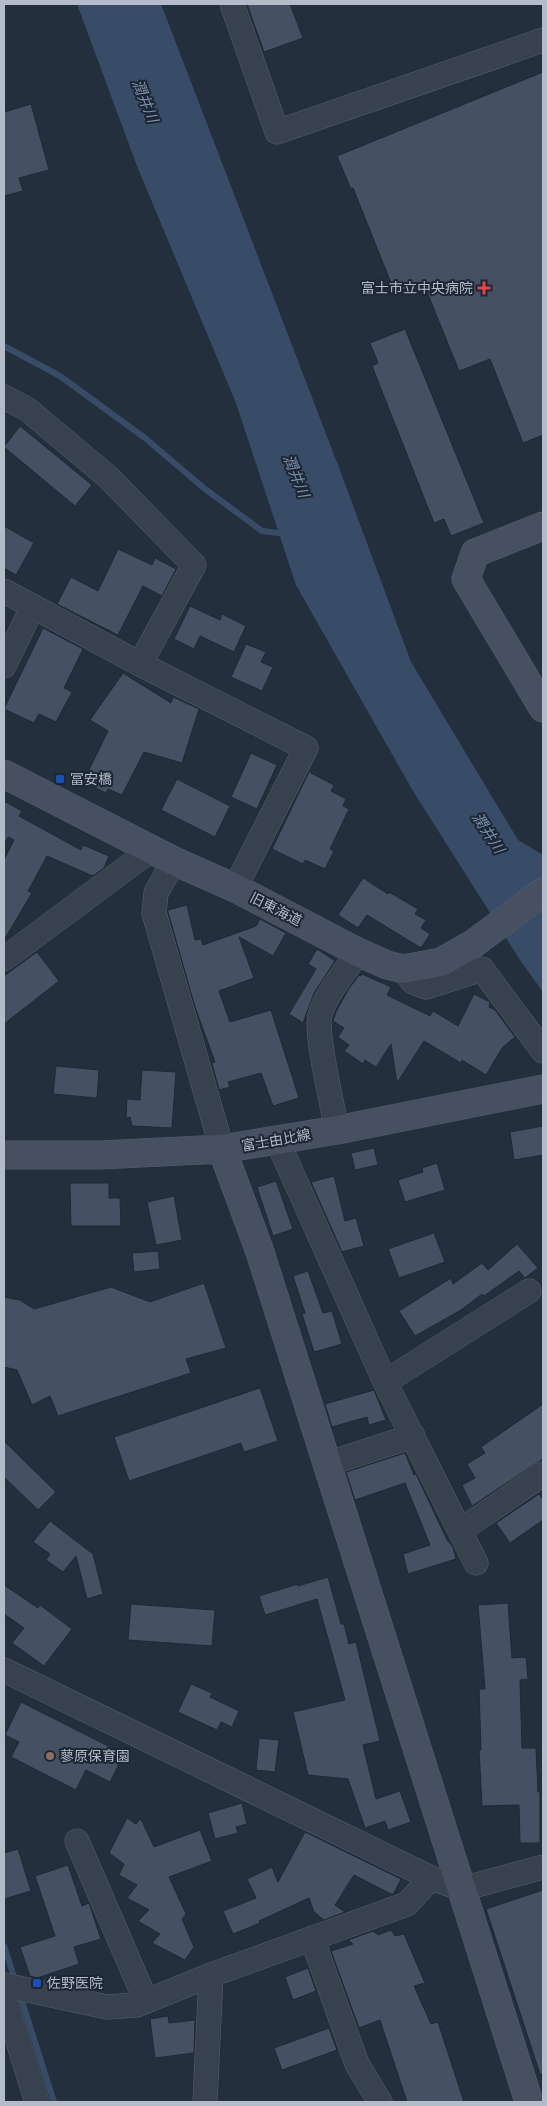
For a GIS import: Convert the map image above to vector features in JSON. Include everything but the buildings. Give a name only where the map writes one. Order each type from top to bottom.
[{"type":"street","points":[[232,4],[277,132],[543,40]]},
{"type":"street","points":[[4,397],[27,409],[108,478],[194,565],[140,664]]},
{"type":"street","points":[[543,526],[476,553],[466,579],[543,708]]},
{"type":"street","points":[[4,591],[140,664],[306,748],[235,888]]},
{"type":"street","points":[[4,666],[33,606]]},
{"type":"street","name":"旧東海道","points":[[4,774],[163,855],[235,888],[358,952],[387,965],[403,969],[441,962],[473,944],[543,892]]},
{"type":"street","points":[[4,959],[163,855]]},
{"type":"street","points":[[163,855],[154,913],[222,1149],[260,1252],[530,2102]]},
{"type":"street","points":[[337,1130],[320,1035],[320,1016],[329,996],[358,952]]},
{"type":"street","points":[[403,969],[413,982],[426,987],[482,970],[543,1051]]},
{"type":"street","name":"富士由比線","points":[[4,1156],[100,1155],[222,1149],[337,1130],[543,1089]]},
{"type":"street","points":[[277,1140],[385,1382],[476,1563]]},
{"type":"street","points":[[385,1382],[529,1291]]},
{"type":"street","points":[[327,1464],[413,1436]]},
{"type":"street","points":[[461,1530],[543,1474]]},
{"type":"street","points":[[4,1670],[431,1878],[462,1889],[543,1867]]},
{"type":"street","points":[[77,1841],[146,2001]]},
{"type":"street","points":[[4,1985],[107,2007],[137,2004],[407,1904],[431,1878]]},
{"type":"street","points":[[312,1938],[356,2064],[380,2102]]},
{"type":"street","points":[[205,2102],[211,1975]]},
{"type":"street","points":[[4,1997],[37,2102]]},
{"type":"water","name":"潤井川","points":[[77,4],[161,4],[341,473],[411,662],[518,840],[543,855],[543,992],[520,960],[413,791],[296,585],[236,403],[137,166]]},
{"type":"waterway","points":[[4,346],[60,376],[145,438],[205,489],[262,531],[287,534]]},
{"type":"waterway","points":[[4,1946],[16,1983]]},
{"type":"waterway","points":[[20,1995],[54,2102]]},
{"type":"place","name":"富士市立中央病院","points":[[484,288]]},
{"type":"place","name":"冨安橋","points":[[60,779]]},
{"type":"place","name":"蓼原保育園","points":[[50,1756]]},
{"type":"place","name":"佐野医院","points":[[37,1983]]}]
